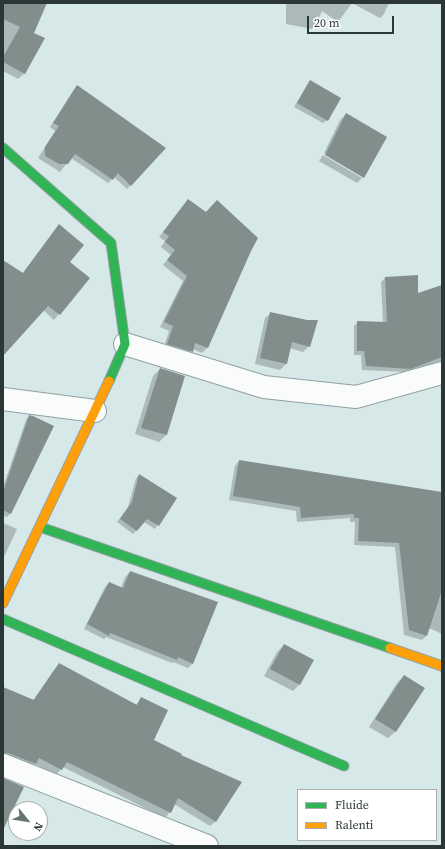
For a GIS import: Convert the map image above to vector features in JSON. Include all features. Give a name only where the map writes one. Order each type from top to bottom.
[{"type":"street","points":[[3,148],[111,243],[125,344],[95,411],[3,604]]},
{"type":"street","points":[[125,344],[264,387],[356,397],[442,373]]},
{"type":"street","points":[[3,399],[95,411]]},
{"type":"street","points":[[40,527],[442,666]]},
{"type":"street","points":[[3,619],[344,766]]},
{"type":"street","points":[[3,765],[207,846]]},
{"type":"building","points":[[3,3],[47,3],[34,33],[45,38],[25,74],[3,62],[3,57],[20,27],[3,19]]},
{"type":"building","points":[[310,80],[341,98],[328,121],[297,103]]},
{"type":"building","points":[[77,85],[166,148],[131,186],[118,173],[113,180],[75,154],[68,164],[59,164],[45,156],[45,147],[59,126],[53,123]]},
{"type":"building","points":[[346,113],[387,137],[364,178],[325,155]]},
{"type":"building","points":[[188,199],[206,212],[217,200],[258,238],[208,348],[195,343],[193,352],[167,344],[173,326],[164,322],[187,276],[167,260],[175,250],[165,242],[169,236],[163,232]]},
{"type":"building","points":[[59,224],[84,245],[70,262],[90,278],[60,315],[48,306],[3,356],[3,260],[23,273]]},
{"type":"building","points":[[418,275],[418,293],[442,285],[442,357],[411,369],[366,366],[364,351],[357,351],[357,321],[387,322],[385,277]]},
{"type":"building","points":[[270,312],[307,320],[318,320],[310,347],[292,342],[287,364],[260,358]]},
{"type":"building","points":[[160,368],[185,376],[167,435],[141,428]]},
{"type":"building","points":[[29,415],[54,426],[11,514],[3,510],[3,492]]},
{"type":"building","points":[[239,460],[442,492],[442,590],[427,636],[409,630],[399,543],[358,541],[359,518],[354,518],[354,514],[301,518],[300,507],[233,496]]},
{"type":"building","points":[[139,474],[177,498],[159,526],[147,519],[137,531],[120,519],[132,502]]},
{"type":"building","points":[[130,571],[218,602],[193,664],[178,657],[177,660],[110,633],[109,636],[87,624],[109,582],[123,588]]},
{"type":"building","points":[[284,644],[314,660],[300,685],[270,669]]},
{"type":"building","points":[[59,663],[137,705],[141,697],[168,710],[154,740],[182,754],[181,755],[242,782],[216,822],[178,798],[171,813],[67,762],[62,770],[39,758],[36,764],[8,753],[3,753],[3,687],[34,700]]},
{"type":"building","points":[[404,675],[425,688],[396,732],[375,719]]},
{"type":"building","points":[[3,778],[24,787],[17,801],[8,801],[8,820],[3,830]]},
{"type":"traffic: fast","points":[[3,148],[111,243],[125,344],[109,381]]},
{"type":"traffic: fast","points":[[40,527],[390,648]]},
{"type":"traffic: fast","points":[[3,619],[344,766]]},
{"type":"traffic: slow","points":[[3,603],[109,381]]},
{"type":"traffic: slow","points":[[390,648],[442,666]]}]
